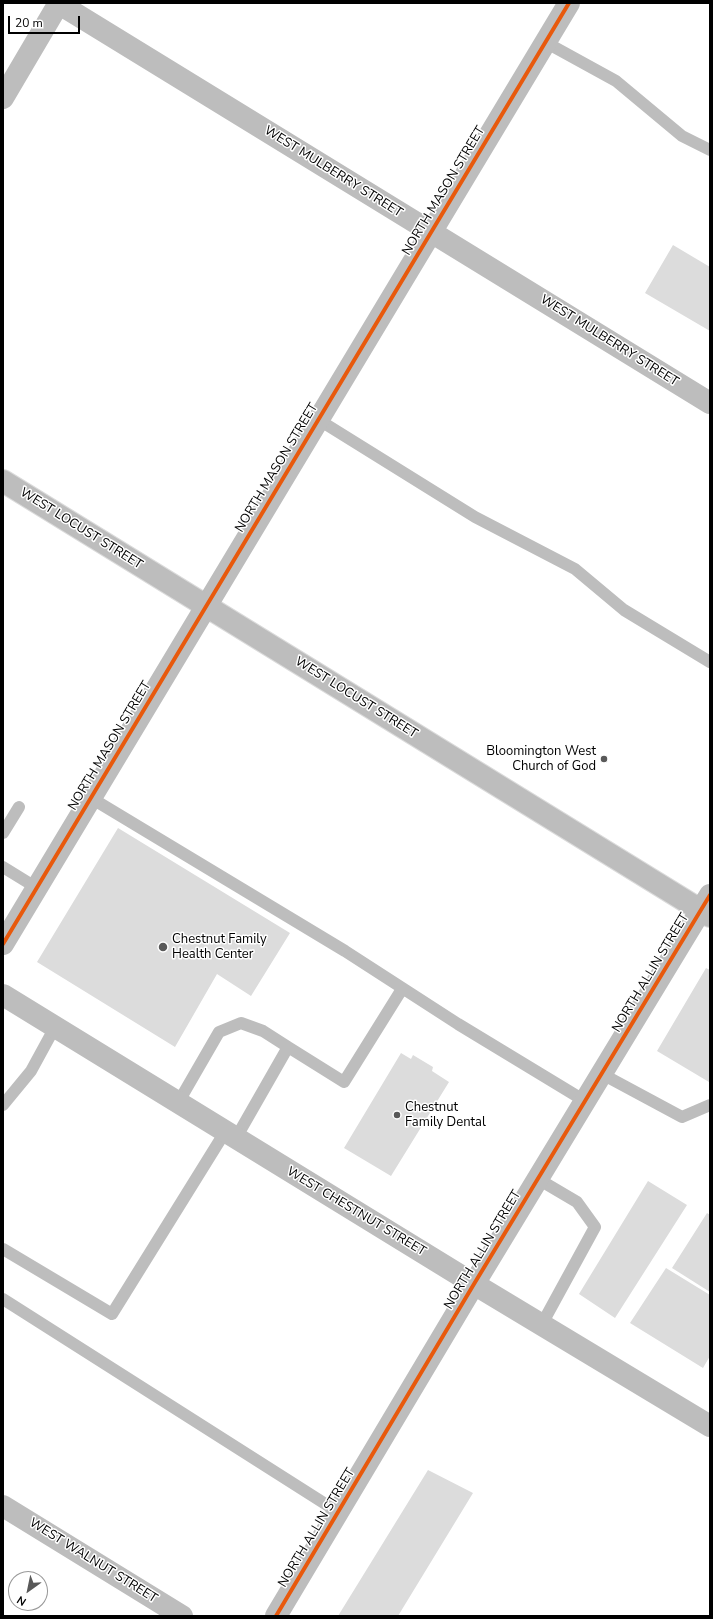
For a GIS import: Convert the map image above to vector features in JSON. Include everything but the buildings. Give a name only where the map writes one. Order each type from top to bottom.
[{"type":"street","points":[[3,98],[59,3]]},
{"type":"street","name":"WEST MULBERRY STREET","points":[[59,3],[710,403]]},
{"type":"street","name":"NORTH MASON STREET","points":[[3,944],[568,3]]},
{"type":"street","name":"WEST LOCUST STREET","points":[[3,481],[206,606],[707,907]]},
{"type":"street","name":"NORTH ALLIN STREET","points":[[276,1616],[585,1101],[707,907]]},
{"type":"street","name":"WEST CHESTNUT STREET","points":[[3,995],[474,1284],[710,1426]]},
{"type":"street","name":"WEST WALNUT STREET","points":[[3,1506],[182,1616]]},
{"type":"lane","points":[[545,42],[616,81],[682,136],[710,150]]},
{"type":"lane","points":[[319,420],[475,517],[575,569],[624,610],[710,662]]},
{"type":"lane","points":[[91,798],[339,947],[402,989],[585,1101]]},
{"type":"lane","points":[[3,833],[19,807]]},
{"type":"lane","points":[[3,867],[37,888]]},
{"type":"lane","points":[[178,1102],[219,1032],[241,1023],[263,1031],[344,1082],[402,989]]},
{"type":"lane","points":[[3,1105],[31,1071],[55,1027]]},
{"type":"lane","points":[[3,1249],[112,1314],[288,1047]]},
{"type":"lane","points":[[602,1074],[682,1117],[710,1105]]},
{"type":"lane","points":[[538,1179],[576,1202],[595,1227],[542,1324]]},
{"type":"lane","points":[[3,1299],[338,1512]]},
{"type":"cycle path","points":[[3,944],[569,3]]},
{"type":"cycle path","points":[[276,1616],[474,1284],[710,895]]},
{"type":"place","name":"Bloomington West Church of God","points":[[604,759]]},
{"type":"place","name":"Chestnut Family Health Center","points":[[163,947]]},
{"type":"place","name":"Chestnut Family Dental","points":[[397,1115]]}]
